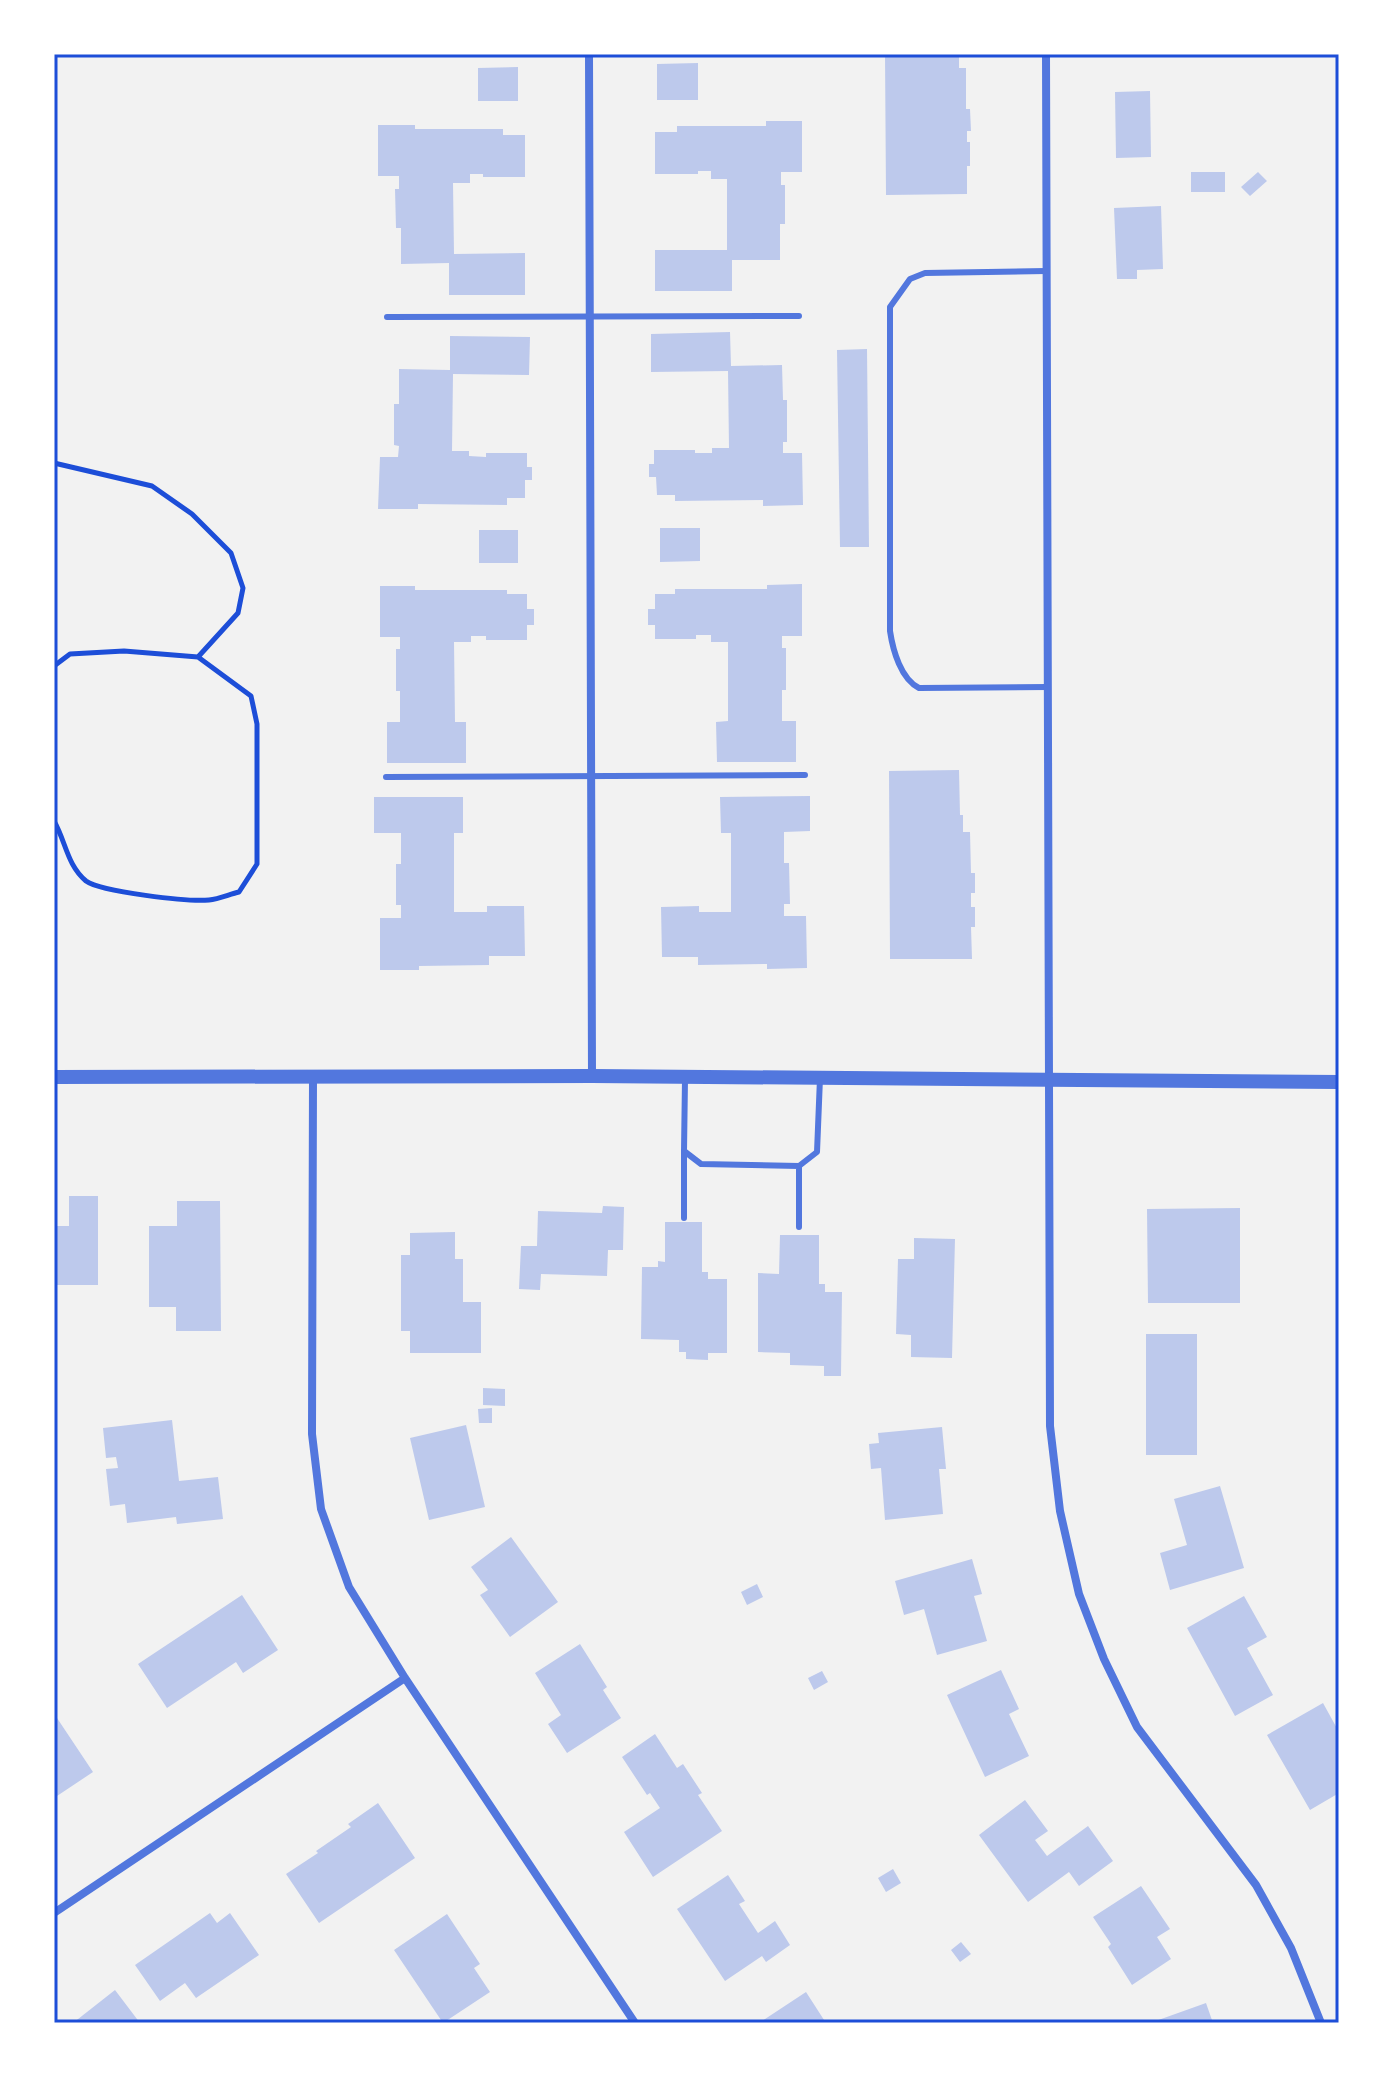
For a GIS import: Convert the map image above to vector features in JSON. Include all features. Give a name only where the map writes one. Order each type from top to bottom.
[{"type":"street","points":[[589,54],[592,1076]]},
{"type":"street","points":[[1046,54],[1050,1426],[1060,1511],[1079,1594],[1104,1659],[1137,1727],[1256,1885],[1291,1948],[1321,2023]]},
{"type":"street","points":[[54,1077],[686,1076],[1339,1082]]},
{"type":"street","points":[[313,1078],[312,1434],[321,1509],[349,1587],[405,1678],[635,2023]]},
{"type":"street","points":[[54,1913],[405,1678]]},
{"type":"lane","points":[[1046,271],[925,273],[910,279],[890,307],[890,616],[893,646],[909,683],[919,688],[1048,687]]},
{"type":"lane","points":[[387,317],[799,316]]},
{"type":"lane","points":[[386,777],[805,775]]},
{"type":"lane","points":[[684,1218],[686,1076]]},
{"type":"lane","points":[[684,1151],[701,1164],[799,1166],[817,1152],[820,1078]]},
{"type":"lane","points":[[799,1166],[799,1227]]},
{"type":"path","points":[[54,463],[152,486],[192,514],[231,553],[243,588],[238,613],[198,657]]},
{"type":"path","points":[[54,666],[70,654],[124,651],[198,657],[251,696],[257,724],[257,864],[239,892],[208,900],[113,891],[87,882],[69,862],[63,836],[54,821]]},
{"type":"building","points":[[885,54],[959,54],[959,68],[966,68],[966,109],[970,109],[967,194],[886,195]]},
{"type":"building","points":[[698,63],[698,100],[657,100],[657,64]]},
{"type":"building","points":[[518,67],[518,101],[478,101],[478,68]]},
{"type":"building","points":[[1150,91],[1151,157],[1116,158],[1115,92]]},
{"type":"building","points":[[766,121],[802,121],[802,172],[781,172],[781,185],[785,185],[785,224],[780,224],[780,260],[732,260],[732,291],[655,291],[655,250],[727,250],[727,179],[711,179],[711,171],[655,174],[655,132],[677,132],[677,126],[766,126]]},
{"type":"building","points":[[378,125],[415,125],[415,129],[503,129],[503,135],[525,135],[525,177],[470,174],[470,183],[453,183],[454,254],[525,253],[525,295],[449,295],[449,263],[401,264],[401,228],[396,228],[395,189],[399,189],[399,176],[378,176]]},
{"type":"building","points":[[1191,172],[1225,172],[1225,192],[1191,192]]},
{"type":"building","points":[[1258,172],[1267,181],[1250,196],[1241,187]]},
{"type":"building","points":[[1161,206],[1163,269],[1137,270],[1137,279],[1117,279],[1114,208]]},
{"type":"building","points":[[730,332],[731,366],[782,365],[783,400],[787,400],[787,442],[783,442],[783,453],[802,453],[803,505],[763,506],[763,500],[675,501],[675,495],[657,495],[656,477],[649,477],[649,464],[654,464],[654,450],[712,453],[712,448],[729,448],[728,371],[651,372],[651,334]]},
{"type":"building","points":[[450,336],[530,337],[529,375],[453,374],[452,451],[469,451],[469,456],[486,457],[486,453],[527,453],[527,467],[532,467],[532,480],[525,480],[525,498],[507,498],[507,505],[418,504],[418,509],[378,509],[380,457],[398,457],[399,446],[394,445],[394,404],[399,404],[399,369],[450,370]]},
{"type":"building","points":[[867,349],[869,547],[840,547],[837,350]]},
{"type":"building","points":[[660,528],[700,528],[700,561],[660,562]]},
{"type":"building","points":[[479,530],[518,530],[518,563],[479,563]]},
{"type":"building","points":[[802,584],[802,636],[782,636],[782,648],[786,648],[786,690],[782,690],[782,721],[796,721],[796,762],[717,762],[716,722],[728,721],[728,642],[711,642],[711,635],[696,635],[696,639],[655,639],[655,625],[648,625],[648,609],[655,609],[655,594],[675,594],[675,589],[767,589],[767,585]]},
{"type":"building","points":[[380,586],[415,586],[415,590],[507,590],[507,594],[527,594],[527,609],[534,609],[534,625],[527,625],[527,640],[486,640],[486,636],[471,636],[471,642],[454,642],[455,722],[466,722],[466,763],[387,763],[387,722],[400,722],[396,649],[400,649],[400,637],[380,637]]},
{"type":"building","points":[[959,770],[960,815],[963,815],[963,832],[970,832],[971,873],[975,873],[975,893],[971,893],[971,907],[975,907],[975,927],[971,927],[972,959],[890,959],[889,771]]},
{"type":"building","points":[[810,796],[810,831],[784,832],[784,863],[789,863],[790,904],[784,904],[784,916],[806,916],[807,968],[767,969],[767,964],[698,965],[698,957],[662,957],[661,907],[699,906],[699,912],[731,912],[731,833],[721,833],[720,797]]},
{"type":"building","points":[[374,797],[463,797],[463,833],[454,833],[454,912],[487,912],[487,906],[524,906],[525,956],[489,956],[489,965],[380,970],[380,918],[401,918],[401,905],[396,905],[396,864],[401,864],[401,833],[374,833]]},
{"type":"building","points":[[69,1196],[98,1196],[98,1285],[54,1285],[54,1226],[69,1226]]},
{"type":"building","points":[[177,1201],[220,1201],[221,1331],[176,1331],[176,1307],[149,1307],[149,1226],[177,1226]]},
{"type":"building","points":[[603,1206],[624,1207],[623,1250],[608,1250],[607,1276],[541,1274],[540,1290],[519,1289],[521,1246],[537,1246],[538,1211],[602,1213]]},
{"type":"building","points":[[1240,1208],[1240,1303],[1148,1303],[1147,1209]]},
{"type":"building","points":[[665,1222],[702,1222],[702,1272],[708,1272],[708,1279],[727,1279],[727,1353],[708,1353],[708,1360],[686,1359],[686,1352],[679,1352],[679,1340],[641,1339],[642,1267],[658,1267],[658,1261],[665,1262]]},
{"type":"building","points":[[455,1232],[455,1259],[463,1259],[463,1302],[481,1302],[481,1353],[410,1353],[410,1331],[401,1331],[401,1255],[410,1255],[410,1233]]},
{"type":"building","points":[[780,1235],[819,1235],[819,1284],[825,1284],[825,1292],[842,1292],[841,1376],[824,1376],[824,1366],[790,1365],[790,1353],[758,1352],[758,1273],[779,1274]]},
{"type":"building","points":[[914,1238],[955,1239],[952,1358],[911,1357],[911,1335],[896,1334],[898,1259],[914,1259]]},
{"type":"building","points":[[1146,1334],[1197,1334],[1197,1455],[1146,1455]]},
{"type":"building","points":[[483,1388],[505,1389],[505,1406],[483,1405]]},
{"type":"building","points":[[492,1408],[492,1423],[479,1423],[478,1409]]},
{"type":"building","points":[[172,1420],[179,1481],[218,1477],[223,1519],[177,1524],[176,1517],[127,1523],[125,1504],[110,1506],[106,1469],[118,1468],[116,1457],[106,1458],[103,1428]]},
{"type":"building","points":[[466,1425],[485,1507],[429,1520],[410,1438]]},
{"type":"building","points":[[942,1427],[946,1469],[939,1469],[943,1514],[885,1520],[881,1468],[871,1469],[869,1444],[879,1443],[878,1433]]},
{"type":"building","points":[[1220,1486],[1244,1568],[1170,1590],[1160,1553],[1187,1545],[1174,1499]]},
{"type":"building","points":[[511,1537],[558,1602],[510,1637],[480,1595],[488,1590],[471,1567]]},
{"type":"building","points":[[972,1559],[982,1594],[974,1596],[987,1641],[937,1655],[924,1609],[904,1615],[895,1581]]},
{"type":"building","points":[[757,1584],[763,1597],[747,1605],[741,1592]]},
{"type":"building","points":[[242,1595],[278,1650],[243,1673],[236,1662],[167,1708],[138,1664]]},
{"type":"building","points":[[1244,1596],[1267,1637],[1247,1648],[1273,1695],[1235,1716],[1187,1628]]},
{"type":"building","points":[[580,1644],[607,1687],[603,1690],[621,1718],[567,1753],[548,1724],[561,1715],[535,1673]]},
{"type":"building","points":[[1001,1670],[1019,1709],[1009,1714],[1029,1756],[985,1777],[947,1695]]},
{"type":"building","points":[[822,1671],[828,1682],[814,1690],[808,1678]]},
{"type":"building","points":[[1323,1703],[1339,1732],[1339,1793],[1310,1810],[1267,1735]]},
{"type":"building","points":[[57,1718],[93,1772],[54,1798],[54,1719]]},
{"type":"building","points":[[655,1734],[677,1768],[683,1764],[702,1793],[698,1795],[722,1831],[653,1877],[624,1832],[660,1808],[650,1793],[647,1795],[622,1757]]},
{"type":"building","points":[[1025,1800],[1048,1831],[1035,1840],[1047,1856],[1088,1826],[1113,1861],[1079,1886],[1069,1872],[1028,1902],[979,1835]]},
{"type":"building","points":[[378,1803],[415,1858],[319,1923],[286,1874],[318,1853],[316,1851],[351,1827],[348,1824]]},
{"type":"building","points":[[893,1869],[901,1883],[886,1892],[878,1878]]},
{"type":"building","points":[[728,1875],[745,1901],[739,1904],[758,1933],[775,1921],[790,1945],[766,1962],[762,1956],[725,1981],[677,1909]]},
{"type":"building","points":[[1141,1886],[1170,1929],[1157,1937],[1171,1959],[1132,1985],[1093,1917]]},
{"type":"building","points":[[210,1913],[217,1923],[230,1913],[259,1955],[196,1998],[185,1983],[160,2001],[135,1965]]},
{"type":"building","points":[[447,1914],[480,1964],[474,1968],[490,1992],[443,2023],[394,1950]]},
{"type":"building","points":[[961,1942],[971,1954],[960,1962],[951,1950]]},
{"type":"building","points":[[115,1990],[140,2023],[73,2023]]},
{"type":"building","points":[[806,1992],[826,2023],[763,2023],[762,2021]]},
{"type":"building","points":[[1206,2003],[1213,2023],[1150,2023]]}]
